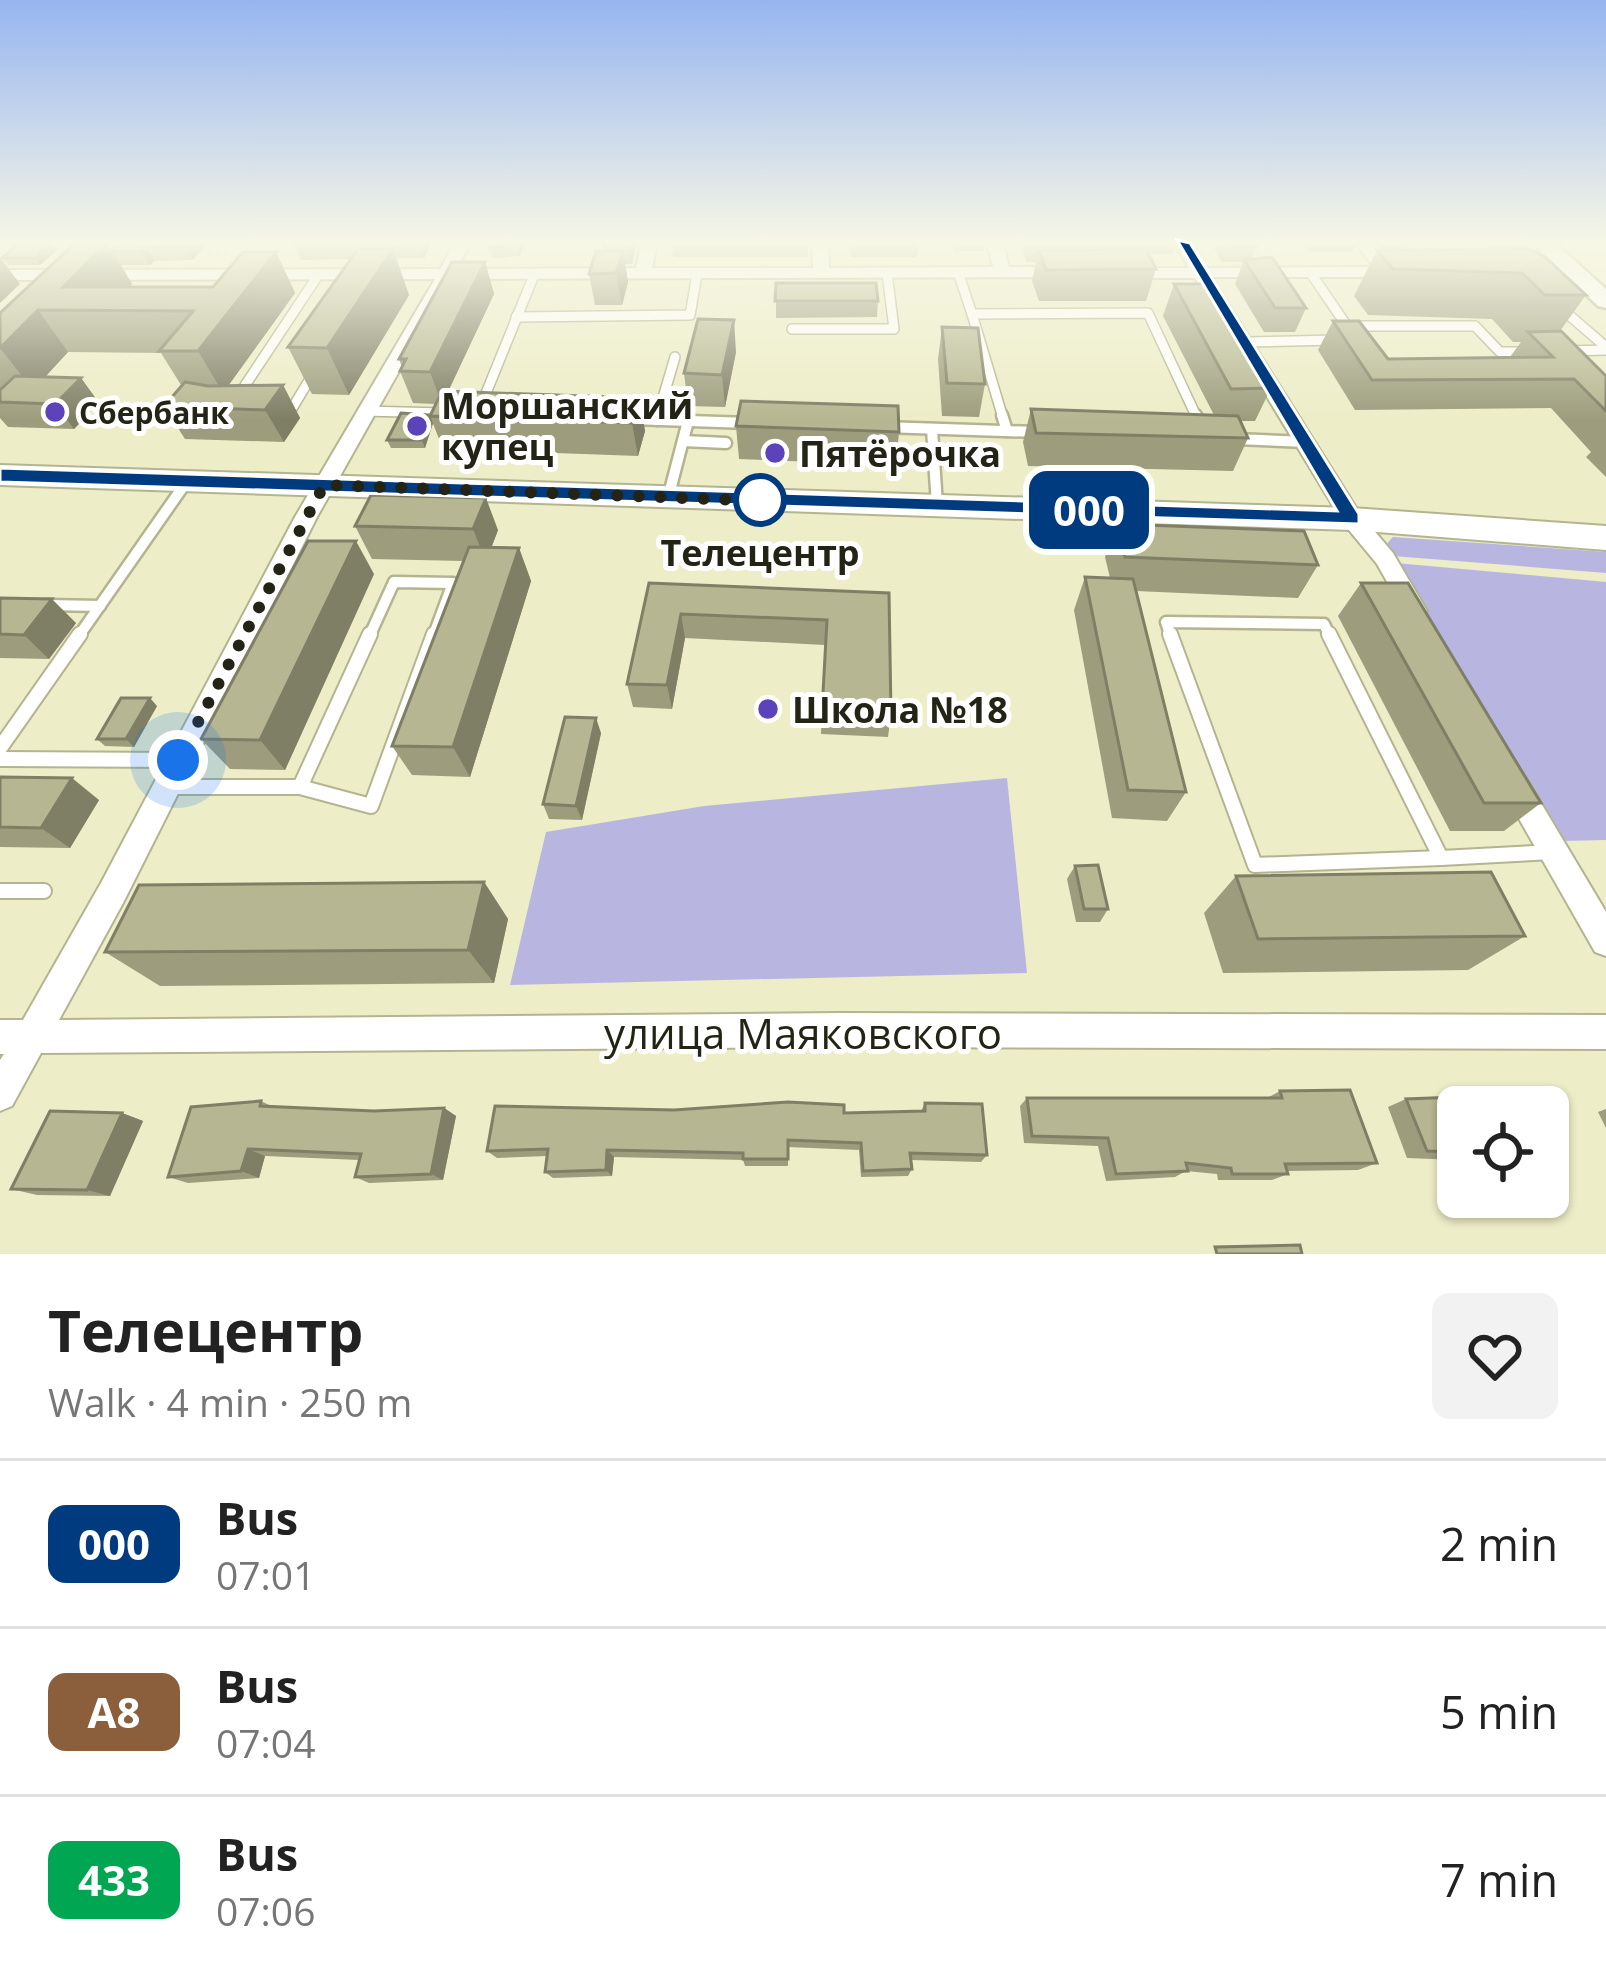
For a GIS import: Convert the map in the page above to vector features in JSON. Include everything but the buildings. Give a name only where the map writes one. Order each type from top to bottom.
[{"type":"main road","points":[[0,475],[1352,519],[1606,538]]},
{"type":"street","points":[[0,1094],[15,1036],[123,893],[178,760],[364,411],[430,302]]},
{"type":"street","points":[[1219,302],[1430,637]]},
{"type":"street","points":[[1498,754],[1606,941]]},
{"type":"street","name":"улица Маяковского","points":[[15,1036],[1606,1032]]},
{"type":"lane","points":[[228,410],[301,302]]},
{"type":"lane","points":[[477,415],[523,302]]},
{"type":"lane","points":[[516,317],[690,315],[692,302]]},
{"type":"lane","points":[[792,329],[894,328],[890,302]]},
{"type":"lane","points":[[968,302],[1007,431]]},
{"type":"lane","points":[[1246,342],[1357,340],[1330,302]]},
{"type":"lane","points":[[1554,302],[1606,348]]},
{"type":"lane","points":[[972,314],[1148,314],[1206,438],[1184,437]]},
{"type":"lane","points":[[1347,326],[1475,326],[1500,352],[1606,348]]},
{"type":"lane","points":[[269,412],[290,412],[326,353]]},
{"type":"lane","points":[[657,420],[674,358]]},
{"type":"lane","points":[[364,411],[500,415]]},
{"type":"lane","points":[[442,429],[449,413]]},
{"type":"lane","points":[[612,419],[754,423]]},
{"type":"lane","points":[[668,498],[688,421]]},
{"type":"lane","points":[[865,427],[1051,433]]},
{"type":"lane","points":[[932,429],[937,506]]},
{"type":"lane","points":[[1226,439],[1307,442]]},
{"type":"lane","points":[[682,441],[726,443]]},
{"type":"lane","points":[[0,748],[187,482]]},
{"type":"lane","points":[[164,787],[300,787],[371,806],[453,583],[394,582],[300,787]]},
{"type":"lane","points":[[40,605],[100,606]]},
{"type":"lane","points":[[1441,858],[1324,624],[1166,622],[1255,865],[1441,858],[1554,852]]},
{"type":"lane","points":[[0,759],[178,760]]},
{"type":"lane","points":[[0,891],[44,891]]},
{"type":"shaded area","points":[[1393,537],[1606,552],[1606,573],[1393,556],[1384,547]]},
{"type":"shaded area","points":[[1396,563],[1606,582],[1606,840],[1562,841]]},
{"type":"shaded area","points":[[1007,778],[1027,973],[510,985],[546,832],[704,806]]},
{"type":"bus line","name":"000","points":[[0,475],[1352,519],[1219,302]]},
{"type":"place","name":"Сбербанк","points":[[55,412]]},
{"type":"place","name":"Моршанский купец","points":[[417,426]]},
{"type":"place","name":"Пятёрочка","points":[[775,453]]},
{"type":"place","name":"Телецентр","points":[[760,500]]},
{"type":"place","name":"Школа №18","points":[[768,709]]},
{"type":"route","points":[[178,760],[324,485],[768,501],[760,500]]}]
